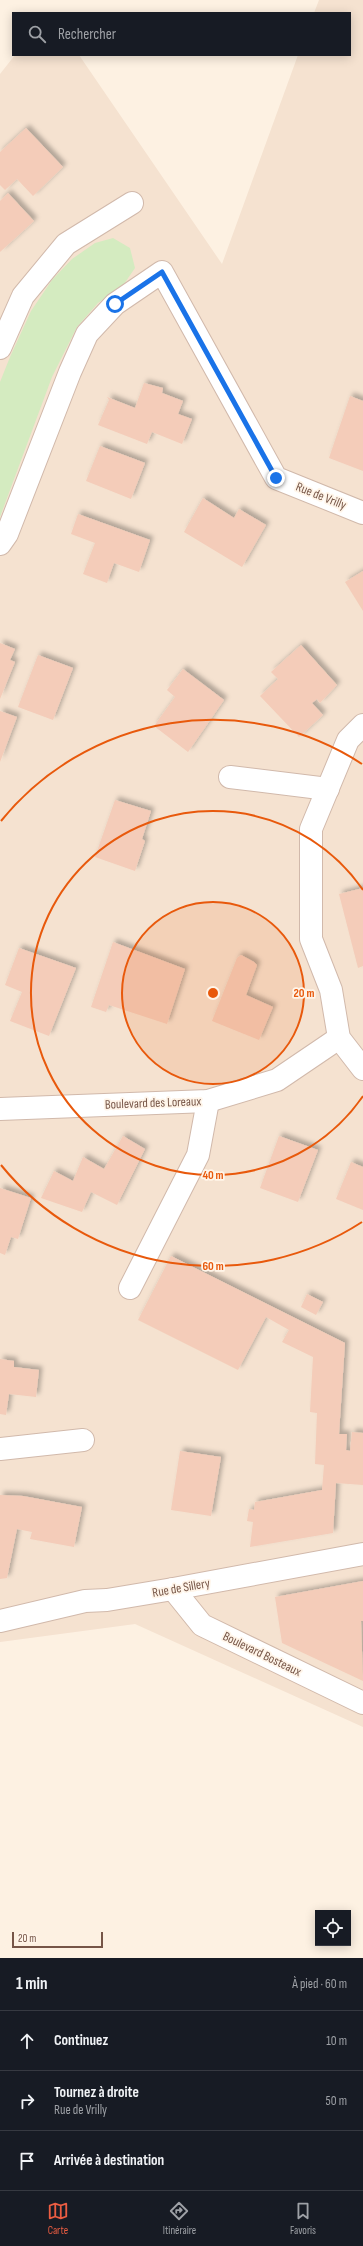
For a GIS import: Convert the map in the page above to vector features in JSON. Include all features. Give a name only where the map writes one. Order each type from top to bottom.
[{"type":"street","points":[[0,348],[23,296],[66,244],[132,203]]},
{"type":"street","name":"Rue de Vrilly","points":[[0,544],[7,534],[70,372],[87,334],[115,304],[162,272],[276,478],[363,513]]},
{"type":"street","points":[[363,725],[348,740],[311,829],[311,939],[331,990],[339,1038],[363,1069]]},
{"type":"street","points":[[230,777],[328,789]]},
{"type":"street","name":"Boulevard des Loreaux","points":[[0,1109],[208,1101],[277,1080],[339,1038]]},
{"type":"street","points":[[130,1288],[198,1155],[208,1101]]},
{"type":"street","points":[[0,1449],[83,1440]]},
{"type":"street","name":"Rue de Sillery","points":[[0,1621],[85,1601],[106,1600],[173,1589],[363,1554]]},
{"type":"street","name":"Boulevard Bosteaux","points":[[173,1589],[202,1625],[363,1702]]},
{"type":"shaded area","points":[[319,0],[363,0],[363,1727],[135,1624],[0,1642],[0,74],[14,56],[80,56],[222,264],[298,56],[351,56],[351,12],[314,12]]},
{"type":"green space","points":[[113,238],[130,248],[135,268],[124,284],[98,303],[77,327],[52,377],[0,517],[0,382],[10,357],[31,311],[52,280],[72,259],[95,243]]},
{"type":"building","points":[[26,128],[63,167],[33,196],[17,179],[5,190],[0,185],[0,152]]},
{"type":"building","points":[[8,193],[34,221],[0,252],[0,201]]},
{"type":"building","points":[[144,383],[163,388],[162,393],[183,401],[178,414],[192,419],[182,444],[152,432],[147,444],[98,425],[109,400],[107,397],[135,408]]},
{"type":"building","points":[[350,396],[363,401],[363,471],[329,458]]},
{"type":"building","points":[[100,446],[145,463],[131,499],[86,481]]},
{"type":"building","points":[[203,498],[234,518],[239,509],[266,525],[242,567],[184,532]]},
{"type":"building","points":[[78,514],[150,540],[139,572],[114,563],[107,583],[83,574],[95,543],[71,534]]},
{"type":"building","points":[[363,571],[363,611],[345,582]]},
{"type":"building","points":[[0,643],[15,649],[10,660],[15,662],[0,699]]},
{"type":"building","points":[[301,645],[337,685],[320,703],[317,699],[312,703],[323,715],[299,737],[260,696],[278,679],[271,672]]},
{"type":"building","points":[[38,655],[73,668],[53,720],[18,707]]},
{"type":"building","points":[[183,669],[224,700],[188,752],[154,726],[175,697],[167,690]]},
{"type":"building","points":[[0,711],[17,717],[0,762]]},
{"type":"building","points":[[115,800],[151,811],[142,839],[145,841],[135,871],[95,857]]},
{"type":"building","points":[[363,888],[363,966],[358,968],[339,894]]},
{"type":"building","points":[[113,942],[185,969],[167,1024],[109,1005],[106,1012],[91,1007]]},
{"type":"building","points":[[19,948],[76,968],[49,1036],[10,1021],[22,992],[5,985]]},
{"type":"building","points":[[241,955],[257,965],[246,995],[273,1007],[259,1040],[212,1021],[237,958]]},
{"type":"building","points":[[123,1136],[145,1149],[117,1205],[91,1192],[82,1212],[41,1198],[54,1171],[73,1181],[83,1157],[104,1169]]},
{"type":"building","points":[[279,1136],[318,1150],[298,1202],[260,1188]]},
{"type":"building","points":[[351,1162],[363,1167],[363,1210],[336,1199]]},
{"type":"building","points":[[0,1188],[31,1198],[18,1239],[11,1237],[5,1255],[0,1253]]},
{"type":"building","points":[[171,1256],[345,1343],[339,1434],[347,1434],[346,1450],[350,1451],[352,1432],[363,1433],[363,1485],[336,1483],[333,1533],[250,1547],[253,1522],[247,1521],[249,1509],[254,1510],[255,1502],[322,1490],[324,1465],[315,1464],[317,1413],[310,1412],[313,1357],[282,1342],[289,1330],[266,1317],[238,1370],[138,1320]]},
{"type":"building","points":[[307,1294],[323,1302],[316,1315],[301,1307]]},
{"type":"building","points":[[0,1359],[14,1361],[14,1367],[39,1370],[36,1397],[9,1394],[6,1415],[0,1414]]},
{"type":"building","points":[[180,1451],[221,1457],[211,1516],[171,1510]]},
{"type":"building","points":[[0,1495],[23,1496],[82,1507],[74,1547],[30,1539],[32,1532],[17,1529],[7,1578],[0,1579]]},
{"type":"building","points":[[363,1581],[363,1621],[361,1621],[363,1681],[282,1643],[275,1597]]},
{"type":"route","points":[[115,304],[162,272],[276,478]]}]
